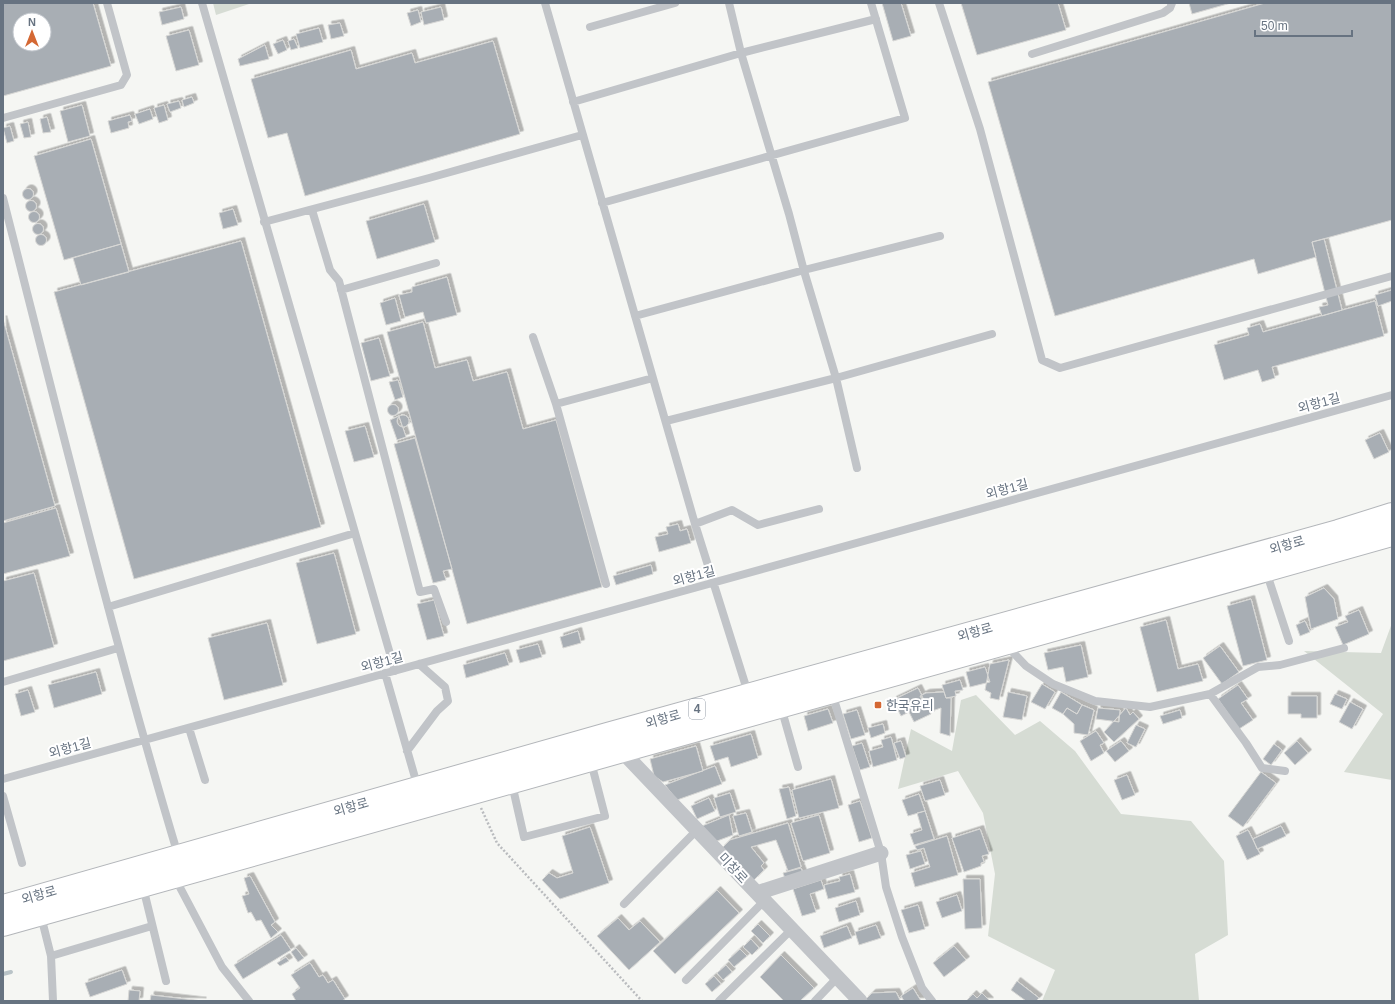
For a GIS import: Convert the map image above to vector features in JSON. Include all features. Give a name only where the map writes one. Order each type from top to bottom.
[{"type":"main road","name":"외항로","points":[[3,906],[607,734],[1338,531],[1392,514]]},
{"type":"main road","name":"외항로","points":[[3,925],[1392,535]]},
{"type":"street","name":"미창로","points":[[607,734],[622,752],[860,1001]]},
{"type":"street","points":[[760,897],[881,853]]},
{"type":"lane","points":[[3,118],[121,86],[127,75],[107,3]]},
{"type":"lane","points":[[202,3],[264,222],[395,671]]},
{"type":"lane","points":[[546,3],[582,134],[695,524],[748,695]]},
{"type":"lane","points":[[590,27],[675,3]]},
{"type":"lane","points":[[729,3],[804,271],[836,378],[857,468]]},
{"type":"lane","points":[[602,203],[905,118],[871,3]]},
{"type":"lane","points":[[938,3],[980,128],[1042,360],[1060,368],[1392,276]]},
{"type":"lane","points":[[1032,54],[1163,13],[1170,8],[1172,3]]},
{"type":"lane","points":[[573,102],[742,53],[876,19]]},
{"type":"lane","points":[[264,222],[429,178],[582,134]]},
{"type":"lane","points":[[3,198],[118,648],[178,856]]},
{"type":"lane","points":[[312,210],[330,270],[339,281],[420,592],[434,589],[446,622]]},
{"type":"lane","points":[[635,316],[940,236]]},
{"type":"lane","points":[[341,290],[436,263]]},
{"type":"lane","points":[[666,421],[836,378],[992,334]]},
{"type":"lane","points":[[533,337],[556,404],[606,584]]},
{"type":"lane","points":[[556,404],[653,378]]},
{"type":"lane","name":"외항1길","points":[[3,779],[1392,395]]},
{"type":"lane","points":[[695,524],[732,510],[758,525],[820,510]]},
{"type":"lane","points":[[108,607],[355,533]]},
{"type":"lane","points":[[1266,571],[1289,641]]},
{"type":"lane","points":[[1005,644],[1026,666],[1053,684],[1095,701],[1150,707],[1210,694],[1258,667],[1280,665],[1344,648]]},
{"type":"lane","points":[[3,682],[118,648]]},
{"type":"lane","points":[[407,752],[437,711],[448,700],[445,687],[419,664]]},
{"type":"lane","points":[[385,673],[418,788]]},
{"type":"lane","points":[[831,692],[881,853],[886,887],[902,937],[922,988],[932,1001]]},
{"type":"lane","points":[[1210,694],[1246,743],[1262,768],[1285,771]]},
{"type":"lane","points":[[780,706],[798,767]]},
{"type":"lane","points":[[189,728],[204,780]]},
{"type":"lane","points":[[511,783],[524,837],[605,816],[590,761]]},
{"type":"lane","points":[[3,796],[22,863]]},
{"type":"lane","points":[[624,904],[697,830]]},
{"type":"lane","points":[[175,877],[222,967],[249,1001]]},
{"type":"lane","points":[[143,886],[166,981]]},
{"type":"lane","points":[[686,980],[760,897]]},
{"type":"lane","points":[[41,914],[51,956],[53,1001]]},
{"type":"lane","points":[[51,956],[152,926]]},
{"type":"lane","points":[[719,1001],[791,930]]},
{"type":"lane","points":[[815,1001],[837,978]]},
{"type":"path","points":[[474,793],[497,843],[642,1001]]},
{"type":"shaded area","points":[[213,3],[252,3],[216,15]]},
{"type":"shaded area","points":[[1392,623],[1392,780],[1344,772],[1383,714],[1304,651],[1381,653]]},
{"type":"shaded area","points":[[976,695],[1015,735],[1040,721],[1075,751],[1121,814],[1191,821],[1224,861],[1228,935],[1195,954],[1199,1001],[1042,1001],[1055,970],[988,936],[995,874],[983,813],[958,771],[898,789],[911,729],[952,751],[961,700]]},
{"type":"building","points":[[3,3],[93,3],[111,66],[3,96]]},
{"type":"building","points":[[882,3],[901,3],[911,36],[893,41]]},
{"type":"building","points":[[961,3],[1058,3],[1066,30],[977,55]]},
{"type":"building","points":[[1189,3],[1231,3],[1192,14]]},
{"type":"building","points":[[1265,3],[1392,3],[1392,220],[1312,242],[1316,257],[1258,274],[1254,259],[1055,316],[988,82]]},
{"type":"building","points":[[181,7],[184,19],[162,25],[159,12]]},
{"type":"building","points":[[441,7],[444,20],[424,25],[421,12]]},
{"type":"building","points":[[418,10],[421,22],[411,26],[407,13]]},
{"type":"building","points":[[340,23],[344,36],[331,39],[328,25]]},
{"type":"building","points":[[319,28],[323,42],[300,48],[296,34]]},
{"type":"building","points":[[189,30],[199,65],[176,71],[166,36]]},
{"type":"building","points":[[294,39],[298,48],[291,50],[288,41]]},
{"type":"building","points":[[283,40],[287,50],[278,54],[273,44]]},
{"type":"building","points":[[493,41],[520,134],[305,196],[287,133],[268,138],[251,79],[351,50],[356,69],[412,53],[415,63]]},
{"type":"building","points":[[265,45],[269,59],[240,66],[238,59]]},
{"type":"building","points":[[192,97],[194,103],[184,107],[182,100]]},
{"type":"building","points":[[179,101],[181,108],[170,112],[167,104]]},
{"type":"building","points":[[82,105],[90,136],[68,142],[60,111]]},
{"type":"building","points":[[164,105],[168,120],[159,123],[154,108]]},
{"type":"building","points":[[150,109],[153,119],[139,124],[135,114]]},
{"type":"building","points":[[130,115],[132,121],[128,122],[129,128],[111,133],[108,121]]},
{"type":"building","points":[[47,117],[51,132],[43,133],[40,119]]},
{"type":"building","points":[[28,122],[31,137],[24,138],[20,124]]},
{"type":"building","points":[[10,126],[14,141],[7,143],[3,128]]},
{"type":"building","points":[[91,139],[121,244],[64,260],[34,156]]},
{"type":"building","points":[[28,188],[32,190],[34,194],[32,198],[28,200],[24,198],[22,194],[24,190]]},
{"type":"building","points":[[31,200],[35,202],[37,206],[35,210],[31,212],[27,210],[25,206],[27,202]]},
{"type":"building","points":[[424,204],[435,242],[377,259],[366,221]]},
{"type":"building","points":[[233,209],[238,225],[223,229],[219,213]]},
{"type":"building","points":[[34,211],[38,213],[40,217],[38,221],[34,223],[30,221],[28,217],[30,213]]},
{"type":"building","points":[[38,223],[42,225],[44,229],[42,233],[38,235],[34,233],[32,229],[34,225]]},
{"type":"building","points":[[41,234],[45,236],[47,240],[45,244],[41,246],[37,244],[35,240],[37,236]]},
{"type":"building","points":[[1324,239],[1342,310],[1322,316],[1319,307],[1328,305],[1312,242]]},
{"type":"building","points":[[241,241],[321,527],[134,579],[54,292]]},
{"type":"building","points":[[121,244],[129,272],[81,285],[73,258]]},
{"type":"building","points":[[447,277],[457,315],[426,323],[423,312],[405,317],[399,295],[412,292],[412,287]]},
{"type":"building","points":[[1392,290],[1392,301],[1378,306],[1375,295]]},
{"type":"building","points":[[395,298],[401,321],[386,325],[380,303]]},
{"type":"building","points":[[1375,301],[1384,336],[1272,367],[1275,378],[1262,382],[1258,370],[1224,380],[1214,345],[1249,335],[1247,328],[1260,324],[1263,332]]},
{"type":"building","points":[[3,319],[55,506],[3,521]]},
{"type":"building","points":[[423,322],[435,368],[467,360],[473,381],[507,372],[523,429],[556,420],[602,587],[467,624],[387,332]]},
{"type":"building","points":[[379,338],[390,376],[371,381],[361,343]]},
{"type":"building","points":[[398,380],[403,397],[395,400],[389,382]]},
{"type":"building","points":[[391,405],[395,405],[397,406],[397,414],[391,415],[388,412],[388,408]]},
{"type":"building","points":[[403,415],[407,417],[409,421],[407,425],[403,427],[399,425],[397,421],[399,417]]},
{"type":"building","points":[[399,416],[406,437],[397,440],[390,420]]},
{"type":"building","points":[[365,426],[374,457],[354,462],[345,431]]},
{"type":"building","points":[[1380,433],[1389,452],[1374,459],[1365,440]]},
{"type":"building","points":[[415,438],[452,569],[443,571],[446,580],[433,583],[394,444]]},
{"type":"building","points":[[56,508],[70,556],[3,574],[3,523]]},
{"type":"building","points":[[678,524],[680,531],[687,529],[691,543],[659,552],[655,537],[668,534],[666,527]]},
{"type":"building","points":[[334,553],[356,634],[317,644],[296,563]]},
{"type":"building","points":[[651,565],[653,574],[616,585],[613,576]]},
{"type":"building","points":[[34,573],[54,647],[3,661],[3,581]]},
{"type":"building","points":[[1324,588],[1334,599],[1338,619],[1311,629],[1305,597]]},
{"type":"building","points":[[1251,599],[1267,660],[1243,666],[1227,606]]},
{"type":"building","points":[[434,600],[444,636],[427,640],[417,604]]},
{"type":"building","points":[[1359,610],[1369,634],[1343,645],[1335,627],[1348,622],[1345,616]]},
{"type":"building","points":[[1166,620],[1178,669],[1198,664],[1203,681],[1157,692],[1140,627]]},
{"type":"building","points":[[1305,621],[1310,632],[1300,636],[1296,625]]},
{"type":"building","points":[[267,623],[283,685],[224,700],[208,638]]},
{"type":"building","points":[[578,631],[581,643],[563,648],[560,637]]},
{"type":"building","points":[[538,644],[542,657],[520,663],[516,650]]},
{"type":"building","points":[[1081,645],[1088,677],[1066,682],[1063,667],[1048,670],[1044,653]]},
{"type":"building","points":[[1220,646],[1239,672],[1222,684],[1203,658]]},
{"type":"building","points":[[505,653],[509,665],[466,678],[463,665]]},
{"type":"building","points":[[1009,660],[999,700],[990,698],[991,693],[985,690],[990,664]]},
{"type":"building","points":[[985,667],[990,682],[970,687],[966,672]]},
{"type":"building","points":[[96,672],[102,694],[54,708],[48,685]]},
{"type":"building","points":[[960,680],[963,690],[955,691],[956,696],[946,698],[942,685]]},
{"type":"building","points":[[1042,684],[1055,692],[1045,709],[1031,702]]},
{"type":"building","points":[[1238,685],[1248,699],[1241,703],[1253,720],[1239,729],[1218,699]]},
{"type":"building","points":[[918,688],[931,714],[914,722],[909,712],[901,716],[893,700]]},
{"type":"building","points":[[28,690],[35,712],[21,716],[15,694]]},
{"type":"building","points":[[944,692],[946,698],[951,698],[950,736],[940,733],[941,708],[932,711],[928,704],[925,706],[920,696],[926,693]]},
{"type":"building","points":[[1008,692],[1027,696],[1022,720],[1003,717]]},
{"type":"building","points":[[1061,692],[1082,705],[1077,714],[1067,708],[1063,714],[1052,708]]},
{"type":"building","points":[[1335,694],[1347,699],[1342,709],[1330,704]]},
{"type":"building","points":[[1288,696],[1317,696],[1317,718],[1301,718],[1301,714],[1288,714]]},
{"type":"building","points":[[1350,702],[1363,709],[1352,729],[1339,722]]},
{"type":"building","points":[[1082,705],[1094,710],[1088,735],[1074,733],[1074,724],[1063,714],[1067,708],[1077,714]]},
{"type":"building","points":[[1098,708],[1120,710],[1119,722],[1096,719]]},
{"type":"building","points":[[1126,708],[1130,715],[1133,712],[1139,719],[1114,742],[1104,732]]},
{"type":"building","points":[[828,709],[833,723],[808,731],[804,716]]},
{"type":"building","points":[[857,710],[865,735],[851,739],[843,714]]},
{"type":"building","points":[[1180,710],[1182,718],[1163,724],[1160,716]]},
{"type":"building","points":[[883,724],[885,733],[871,738],[868,728]]},
{"type":"building","points":[[1136,725],[1145,729],[1136,747],[1127,743]]},
{"type":"building","points":[[1096,731],[1104,743],[1100,745],[1104,753],[1091,761],[1080,741]]},
{"type":"building","points":[[751,734],[758,758],[731,767],[728,757],[715,761],[710,746]]},
{"type":"building","points":[[891,737],[897,760],[873,767],[869,751],[883,747],[881,740]]},
{"type":"building","points":[[901,741],[906,757],[900,759],[894,743]]},
{"type":"building","points":[[1121,741],[1129,751],[1115,762],[1106,751]]},
{"type":"building","points":[[1297,741],[1308,753],[1295,765],[1284,753]]},
{"type":"building","points":[[862,743],[870,767],[860,770],[852,746]]},
{"type":"building","points":[[1274,744],[1282,750],[1271,765],[1263,759]]},
{"type":"building","points":[[696,746],[703,771],[663,782],[654,776],[650,759]]},
{"type":"building","points":[[715,766],[722,784],[677,800],[665,785]]},
{"type":"building","points":[[1261,772],[1276,783],[1243,827],[1228,816]]},
{"type":"building","points":[[1127,775],[1135,795],[1122,800],[1114,780]]},
{"type":"building","points":[[831,779],[839,808],[799,818],[792,790]]},
{"type":"building","points":[[940,780],[945,795],[925,801],[920,786]]},
{"type":"building","points":[[789,787],[796,816],[787,819],[779,789]]},
{"type":"building","points":[[730,793],[736,812],[720,817],[714,798]]},
{"type":"building","points":[[919,794],[925,811],[908,816],[902,800]]},
{"type":"building","points":[[709,798],[715,811],[697,819],[691,806]]},
{"type":"building","points":[[860,801],[872,838],[859,842],[848,805]]},
{"type":"building","points":[[925,811],[934,839],[914,845],[910,834],[922,830],[917,813]]},
{"type":"building","points":[[746,813],[752,832],[739,836],[733,816]]},
{"type":"building","points":[[729,815],[733,835],[717,841],[702,826]]},
{"type":"building","points":[[819,815],[830,853],[803,861],[791,823]]},
{"type":"building","points":[[788,823],[801,867],[788,871],[776,840],[751,847],[764,863],[761,866],[764,870],[754,880],[721,849],[730,840]]},
{"type":"building","points":[[1281,826],[1286,836],[1257,849],[1253,839]]},
{"type":"building","points":[[590,827],[609,883],[560,899],[542,880],[549,873],[557,878],[573,873],[562,836]]},
{"type":"building","points":[[980,829],[989,854],[982,856],[984,862],[981,863],[981,866],[964,872],[952,838]]},
{"type":"building","points":[[1248,830],[1260,854],[1247,860],[1236,836]]},
{"type":"building","points":[[947,836],[958,875],[915,887],[911,873],[930,867],[924,848],[917,850],[915,846]]},
{"type":"building","points":[[921,851],[925,864],[910,869],[906,855]]},
{"type":"building","points":[[801,868],[804,876],[786,881],[783,873]]},
{"type":"building","points":[[850,874],[855,892],[828,899],[824,885],[840,881],[839,877]]},
{"type":"building","points":[[250,876],[275,922],[271,925],[278,932],[271,938],[261,920],[256,921],[251,912],[248,913],[242,896],[249,894],[244,878]]},
{"type":"building","points":[[963,879],[980,879],[982,928],[965,929]]},
{"type":"building","points":[[821,880],[824,889],[810,894],[816,912],[802,916],[793,889]]},
{"type":"building","points":[[717,890],[739,913],[675,974],[653,951]]},
{"type":"building","points":[[957,895],[962,911],[942,918],[936,902]]},
{"type":"building","points":[[856,901],[860,915],[839,922],[835,908]]},
{"type":"building","points":[[918,905],[925,929],[909,933],[901,910]]},
{"type":"building","points":[[618,918],[629,930],[640,921],[660,942],[629,970],[597,936]]},
{"type":"building","points":[[758,924],[770,936],[763,943],[751,931]]},
{"type":"building","points":[[876,925],[881,938],[859,945],[855,932]]},
{"type":"building","points":[[847,926],[852,938],[824,948],[820,936]]},
{"type":"building","points":[[281,935],[291,950],[243,979],[234,965]]},
{"type":"building","points":[[751,939],[759,948],[752,955],[743,947]]},
{"type":"building","points":[[954,946],[966,960],[944,977],[933,963]]},
{"type":"building","points":[[296,948],[304,958],[298,962],[291,952]]},
{"type":"building","points":[[740,949],[747,956],[734,967],[728,960]]},
{"type":"building","points":[[781,955],[814,988],[800,1001],[784,1001],[760,977]]},
{"type":"building","points":[[286,957],[289,961],[280,966],[277,963]]},
{"type":"building","points":[[310,963],[319,977],[323,975],[328,983],[333,980],[345,999],[342,1001],[296,1001],[292,994],[300,988],[291,975]]},
{"type":"building","points":[[726,965],[732,972],[723,980],[717,973]]},
{"type":"building","points":[[122,970],[127,984],[90,997],[85,983]]},
{"type":"building","points":[[714,976],[721,984],[712,992],[705,984]]},
{"type":"building","points":[[1017,981],[1039,998],[1036,1001],[1026,1001],[1011,990]]},
{"type":"building","points":[[913,988],[921,1001],[904,1001],[901,996]]},
{"type":"building","points":[[129,990],[140,991],[139,1001],[128,1001]]},
{"type":"building","points":[[896,992],[900,1000],[898,1001],[865,1000],[872,993]]},
{"type":"building","points":[[982,993],[990,1001],[966,1001],[973,994],[977,998]]},
{"type":"building","points":[[151,995],[203,1001],[150,1001]]},
{"type":"waterway","points":[[3,974],[11,972]]},
{"type":"place","name":"한국유리","points":[[878,705]]}]
